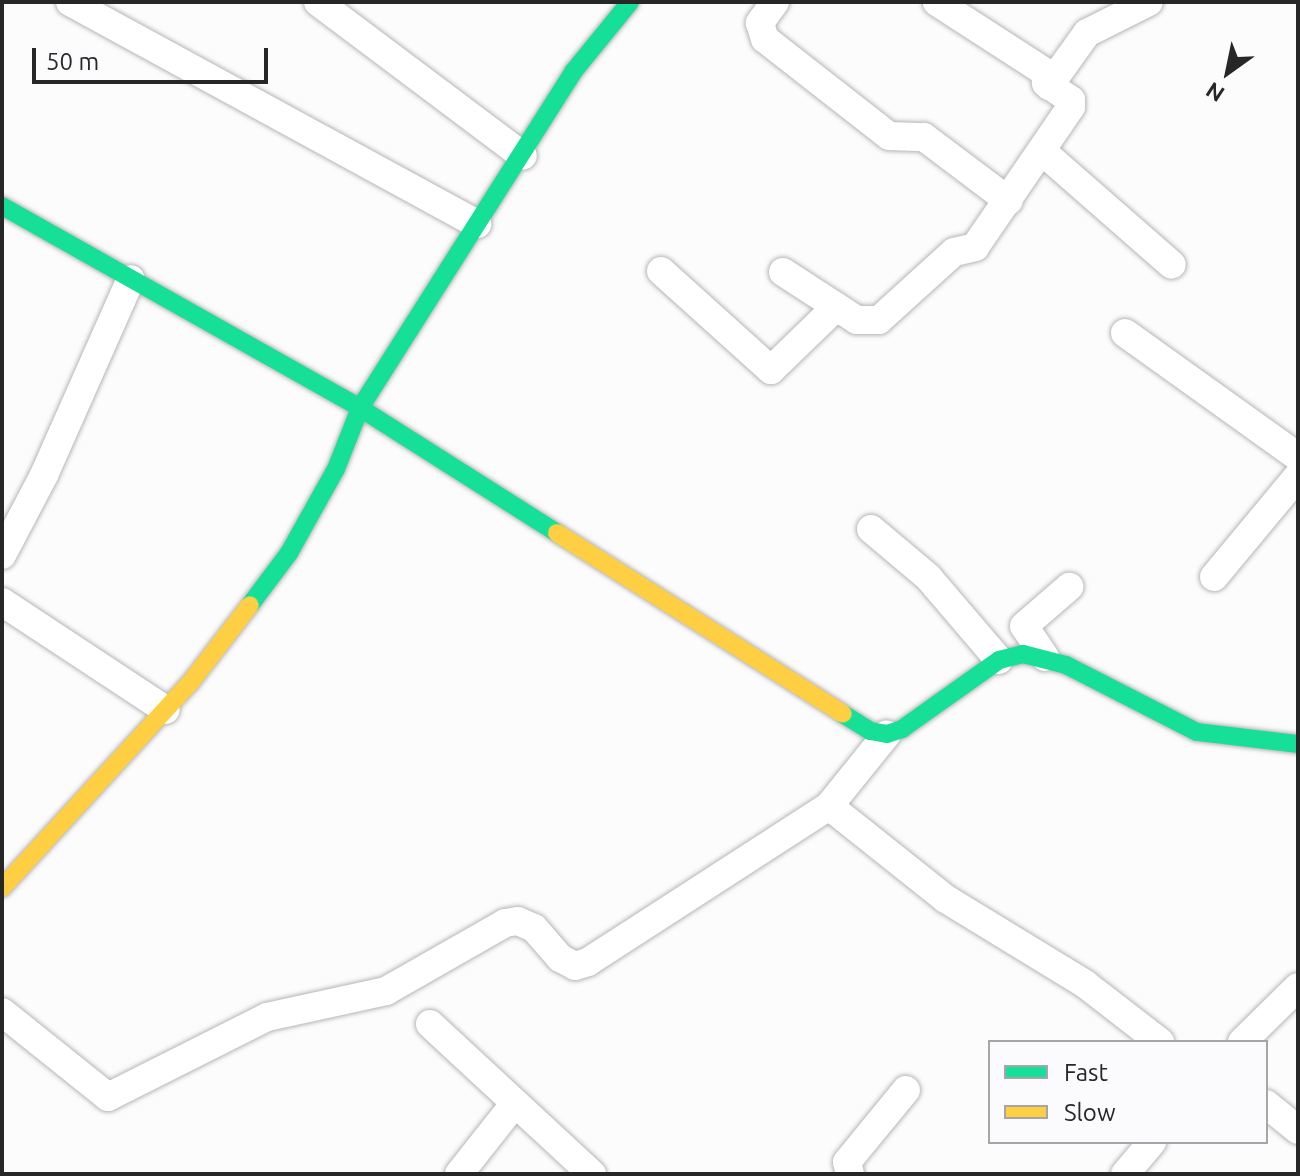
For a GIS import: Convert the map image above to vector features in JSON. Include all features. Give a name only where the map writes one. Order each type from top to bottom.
[{"type":"street","points":[[70,2],[477,224]]},
{"type":"street","points":[[318,2],[523,156]]},
{"type":"street","points":[[2,888],[166,710],[289,553],[336,469],[360,408],[523,156],[573,72],[630,2]]},
{"type":"street","points":[[775,2],[760,23],[765,39],[889,136],[924,137],[1009,201]]},
{"type":"street","points":[[783,272],[857,320],[879,320],[954,252],[975,247],[1043,152],[1072,103],[1049,86],[1045,72],[937,2]]},
{"type":"street","points":[[1049,86],[1087,33],[1149,2]]},
{"type":"street","points":[[1043,152],[1172,265]]},
{"type":"street","points":[[2,206],[360,408],[744,646],[849,720],[887,734]]},
{"type":"street","points":[[661,271],[771,370],[836,307]]},
{"type":"street","points":[[2,555],[44,475],[131,279]]},
{"type":"street","points":[[1125,333],[1298,457]]},
{"type":"street","points":[[1214,577],[1298,476]]},
{"type":"street","points":[[871,529],[928,577],[999,660]]},
{"type":"street","points":[[1045,657],[1024,626],[1069,587]]},
{"type":"street","points":[[2,602],[166,710]]},
{"type":"street","points":[[3,1017],[108,1097],[267,1017],[386,991],[505,923],[518,921],[534,928],[560,958],[575,966],[588,962],[829,806],[887,734],[999,660],[1023,654],[1045,657],[1197,732],[1298,744]]},
{"type":"street","points":[[829,806],[946,899],[1085,984],[1157,1040]]},
{"type":"street","points":[[1244,1040],[1298,987]]},
{"type":"street","points":[[430,1024],[592,1174]]},
{"type":"street","points":[[850,1174],[847,1162],[906,1090]]},
{"type":"street","points":[[459,1174],[515,1103]]},
{"type":"street","points":[[1268,1106],[1298,1130]]},
{"type":"street","points":[[1125,1174],[1150,1144]]},
{"type":"traffic: fast","points":[[250,605],[289,553],[336,469],[360,408],[573,72],[630,2]]},
{"type":"traffic: fast","points":[[2,206],[360,408],[557,533]]},
{"type":"traffic: fast","points":[[843,714],[870,731],[887,734],[902,729],[999,660],[1023,654],[1066,665],[1197,732],[1298,744]]},
{"type":"traffic: slow","points":[[557,533],[843,714]]},
{"type":"traffic: slow","points":[[2,888],[190,683],[250,605]]}]
